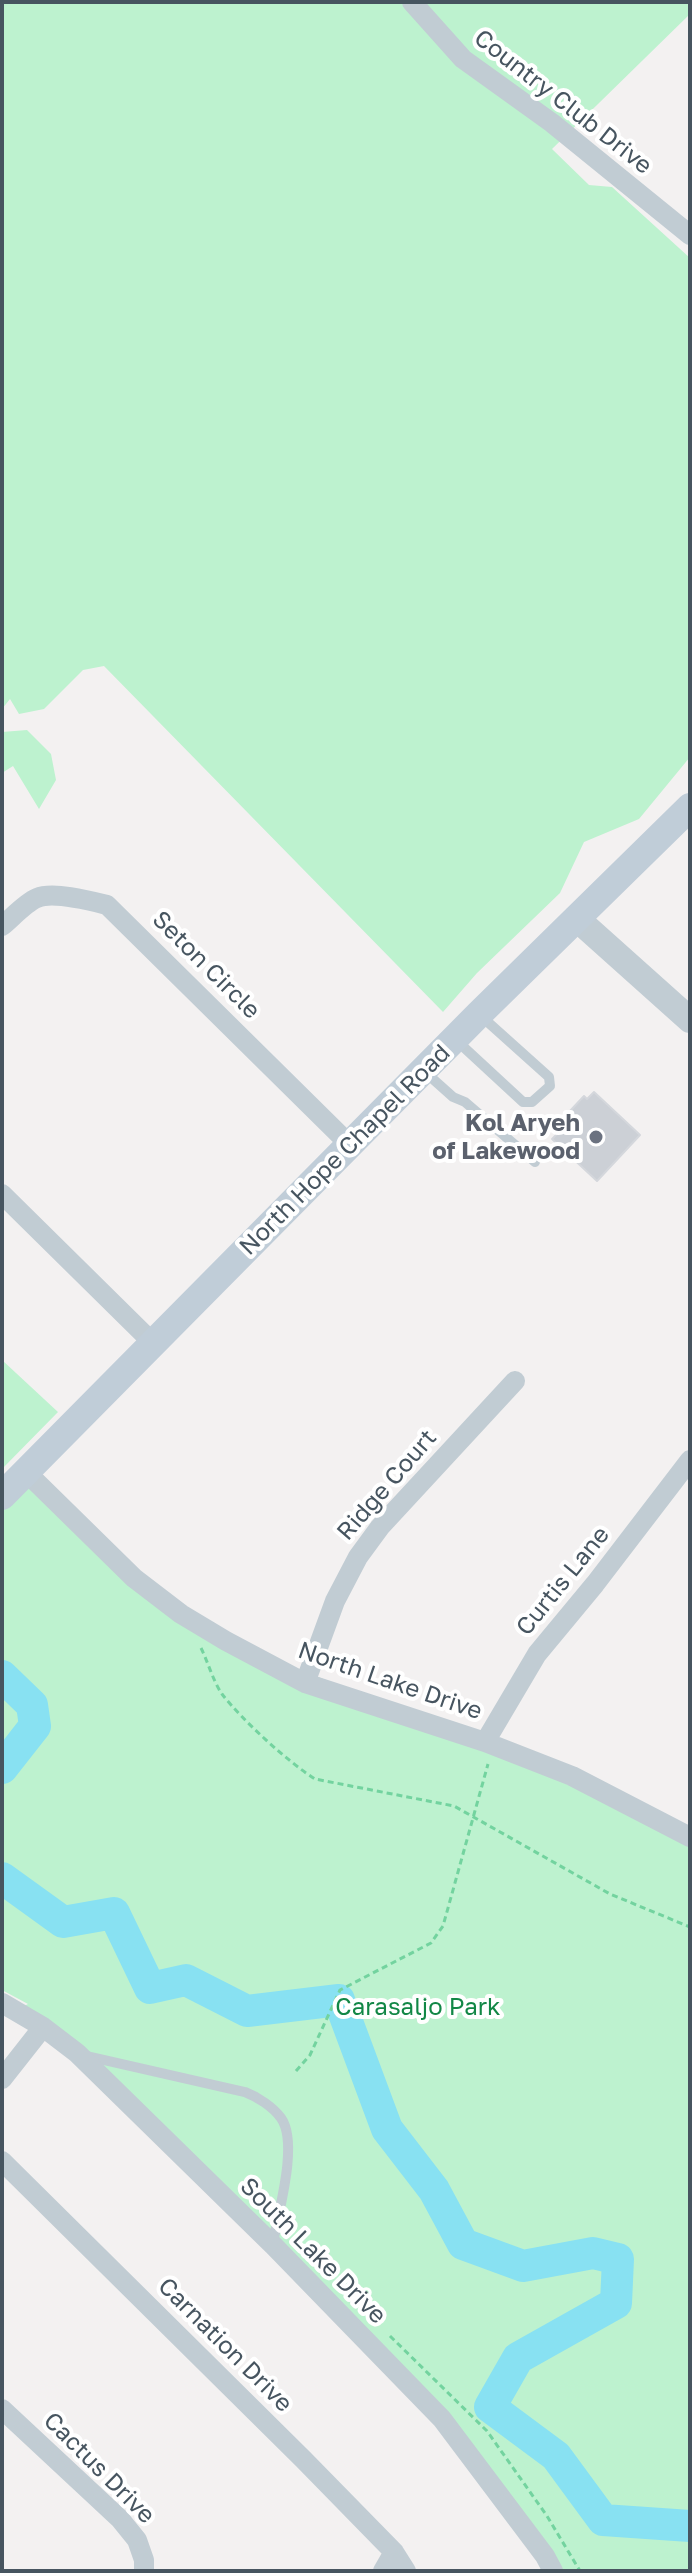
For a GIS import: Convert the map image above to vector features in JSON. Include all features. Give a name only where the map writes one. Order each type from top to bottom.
[{"type":"main road","name":"North Hope Chapel Road","points":[[2,1496],[479,1014],[690,807]]},
{"type":"street","name":"Country Club Drive","points":[[412,2],[463,59],[552,123],[690,235]]},
{"type":"street","name":"Seton Circle","points":[[2,926],[38,898],[77,899],[107,905],[350,1145]]},
{"type":"street","points":[[576,918],[690,1020]]},
{"type":"street","points":[[2,1194],[153,1343]]},
{"type":"street","name":"Ridge Court","points":[[305,1683],[335,1601],[358,1557],[380,1527],[515,1381]]},
{"type":"street","name":"Curtis Lane","points":[[490,1743],[537,1654],[690,1460]]},
{"type":"street","name":"North Lake Drive","points":[[26,1472],[134,1578],[189,1619],[226,1641],[305,1683],[490,1743],[572,1776],[690,1837]]},
{"type":"street","name":"South Lake Drive","points":[[2,2003],[43,2027],[77,2053],[273,2245],[442,2419],[553,2571]]},
{"type":"street","points":[[2,2079],[43,2027]]},
{"type":"street","name":"Carnation Drive","points":[[2,2161],[394,2552],[406,2571]]},
{"type":"street","name":"Cactus Drive","points":[[2,2409],[120,2519],[137,2540],[144,2560],[144,2571]]},
{"type":"street","points":[[383,2571],[394,2552]]},
{"type":"lane","points":[[455,1039],[523,1102],[532,1102],[550,1086],[549,1077],[479,1014]]},
{"type":"lane","points":[[424,1071],[535,1162]]},
{"type":"lane","points":[[77,2053],[245,2092],[257,2097],[282,2119],[290,2144],[273,2245]]},
{"type":"path","points":[[189,1619],[221,1693],[301,1770],[328,1783],[454,1806],[610,1894],[690,1927]]},
{"type":"path","points":[[296,2071],[310,2055],[340,1990],[431,1943],[443,1926],[474,1816],[490,1743]]},
{"type":"green space","points":[[2,2],[690,2],[690,14],[552,149],[589,185],[612,187],[690,258],[690,757],[639,819],[584,842],[560,893],[477,973],[443,1012],[104,666],[83,670],[44,709],[19,714],[10,699],[2,709]]},
{"type":"green space","points":[[27,730],[51,754],[56,780],[39,809],[13,766],[2,773],[2,732]]},
{"type":"green space","points":[[2,1360],[58,1412],[2,1469]]},
{"type":"green space","name":"Carasaljo Park","points":[[26,1472],[112,1558],[226,1641],[485,1742],[690,1837],[690,2571],[553,2571],[442,2419],[258,2231],[16,2010],[28,2004],[2,1990],[2,1496]]},
{"type":"building","name":"Kol Aryeh of Lakewood","points":[[594,1092],[640,1135],[597,1181],[552,1139],[560,1131],[555,1127],[584,1096],[587,1099]]},
{"type":"waterway","points":[[2,1676],[32,1705],[35,1726],[2,1768]]},
{"type":"waterway","points":[[2,1878],[63,1922],[114,1913],[150,1988],[186,1980],[247,2011],[339,2000],[387,2129],[434,2190],[463,2244],[523,2266],[593,2253],[618,2259],[616,2303],[518,2358],[490,2407],[556,2456],[603,2520],[690,2526]]},
{"type":"place","name":"Kol Aryeh of Lakewood","points":[[596,1137]]}]
